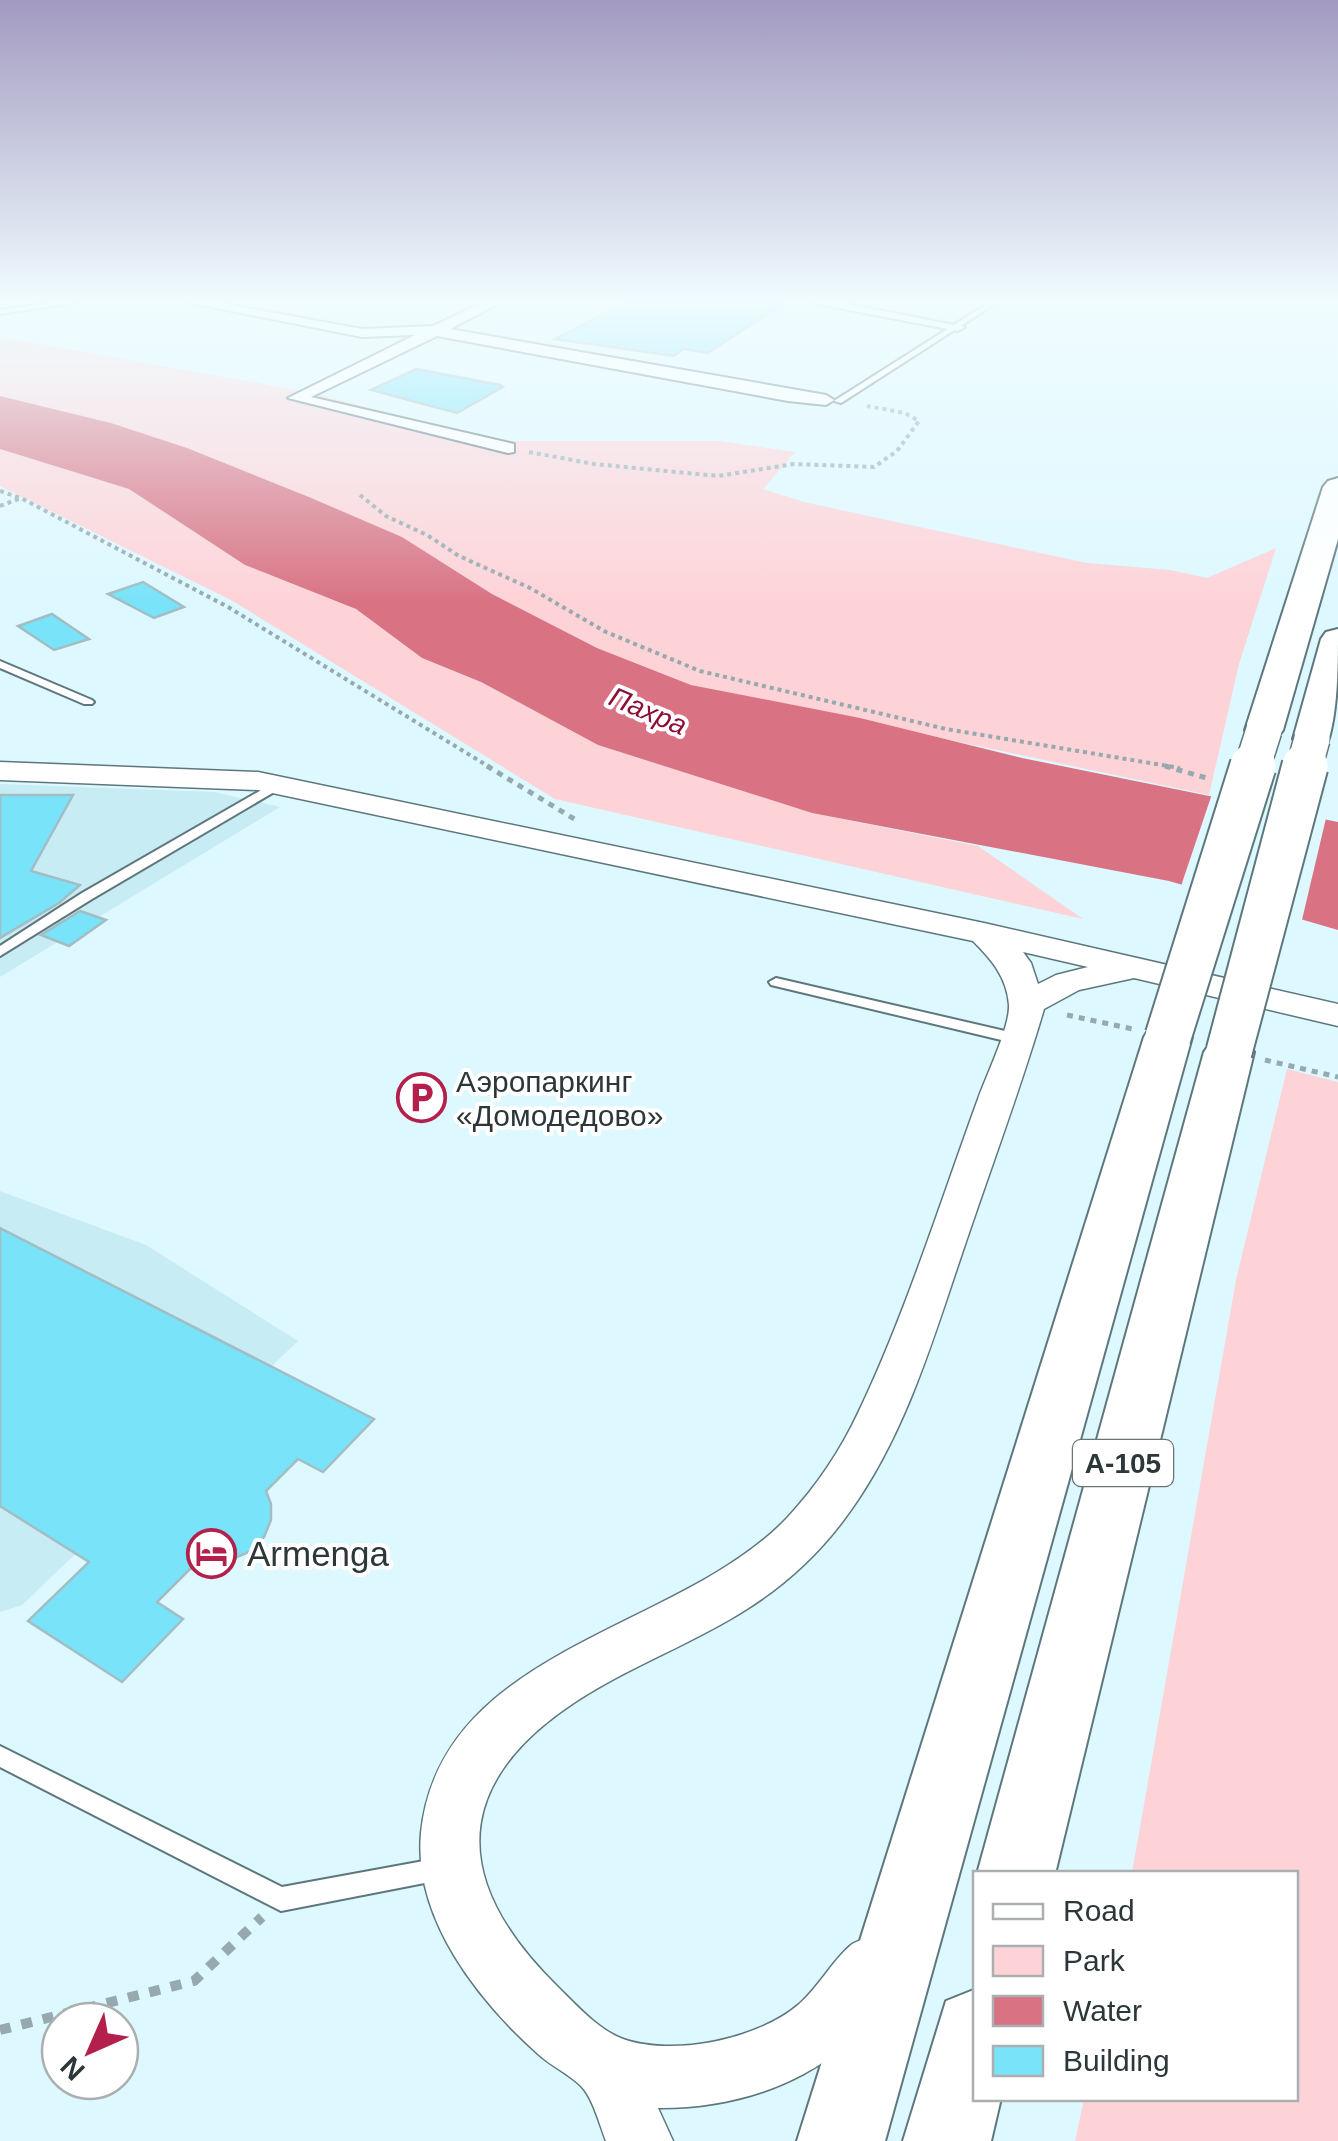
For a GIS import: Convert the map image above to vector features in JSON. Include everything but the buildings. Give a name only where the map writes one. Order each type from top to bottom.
[{"type":"highway","name":"А-105","points":[[841,2141],[1168,1037],[1338,488]]},
{"type":"highway","name":"А-105","points":[[1017,1871],[1338,639]]},
{"type":"highway","points":[[947,2141],[973,2042]]},
{"type":"street","points":[[313,402],[508,448]]},
{"type":"street","points":[[0,772],[277,785],[984,933],[1338,1015]]},
{"type":"street","points":[[912,1910],[863,1980],[810,2036],[745,2068],[672,2078],[605,2065],[529,2006],[482,1946],[456,1894],[451,1824],[458,1792],[485,1746],[536,1698],[591,1662],[675,1622],[768,1568],[832,1502],[883,1415],[1025,1016],[1014,963],[984,933]]},
{"type":"street","points":[[1025,1016],[1068,982],[1135,968]]},
{"type":"street","points":[[605,2065],[640,2141]]},
{"type":"lane","points":[[0,664],[88,702]]},
{"type":"lane","points":[[0,952],[87,896],[277,785]]},
{"type":"lane","points":[[776,982],[1025,1016]]},
{"type":"lane","points":[[0,1756],[281,1899],[454,1866]]},
{"type":"path","points":[[508,448],[594,464],[718,476],[794,464],[874,467],[897,451],[919,421],[905,413],[843,402]]},
{"type":"path","points":[[0,491],[21,498],[228,607],[494,773],[650,863]]},
{"type":"path","points":[[360,495],[386,516],[427,534],[459,556],[530,588],[606,632],[700,671],[946,729],[1186,769]]},
{"type":"path","points":[[0,506],[21,498]]},
{"type":"path","points":[[1025,1016],[1168,1037]]},
{"type":"path","points":[[1229,1052],[1338,1077]]},
{"type":"path","points":[[0,2030],[194,1981],[281,1899]]},
{"type":"shaded area","points":[[0,784],[214,792],[280,807],[0,977]]},
{"type":"shaded area","points":[[0,1191],[146,1245],[298,1341],[22,1605],[0,1612]]},
{"type":"green space","points":[[24,402],[346,402],[498,441],[720,441],[795,452],[763,489],[804,502],[1087,563],[1170,570],[1207,578],[1276,548],[1239,664],[1209,795],[691,685],[597,648],[492,594],[402,537],[187,448],[111,423]]},
{"type":"green space","points":[[0,449],[129,489],[245,565],[356,609],[422,658],[481,682],[598,745],[812,813],[978,846],[1083,919],[555,799],[231,600],[0,486]]},
{"type":"green space","points":[[1287,1069],[1338,1082],[1338,2141],[1075,2141],[1084,2101],[1298,2101],[1298,1871],[1132,1871],[1236,1280]]},
{"type":"water","name":"Пахра","points":[[0,402],[24,402],[111,423],[187,448],[402,537],[492,594],[597,648],[691,685],[1338,822],[1338,930],[1169,881],[812,813],[598,745],[481,682],[422,658],[356,609],[245,565],[129,489],[0,449]]},
{"type":"pier","points":[[1213,791],[1327,814],[1301,924],[1180,889]]},
{"type":"place","name":"Аэропаркинг «Домодедово»","points":[[421,1098]]},
{"type":"place","name":"Armenga","points":[[212,1553]]}]
